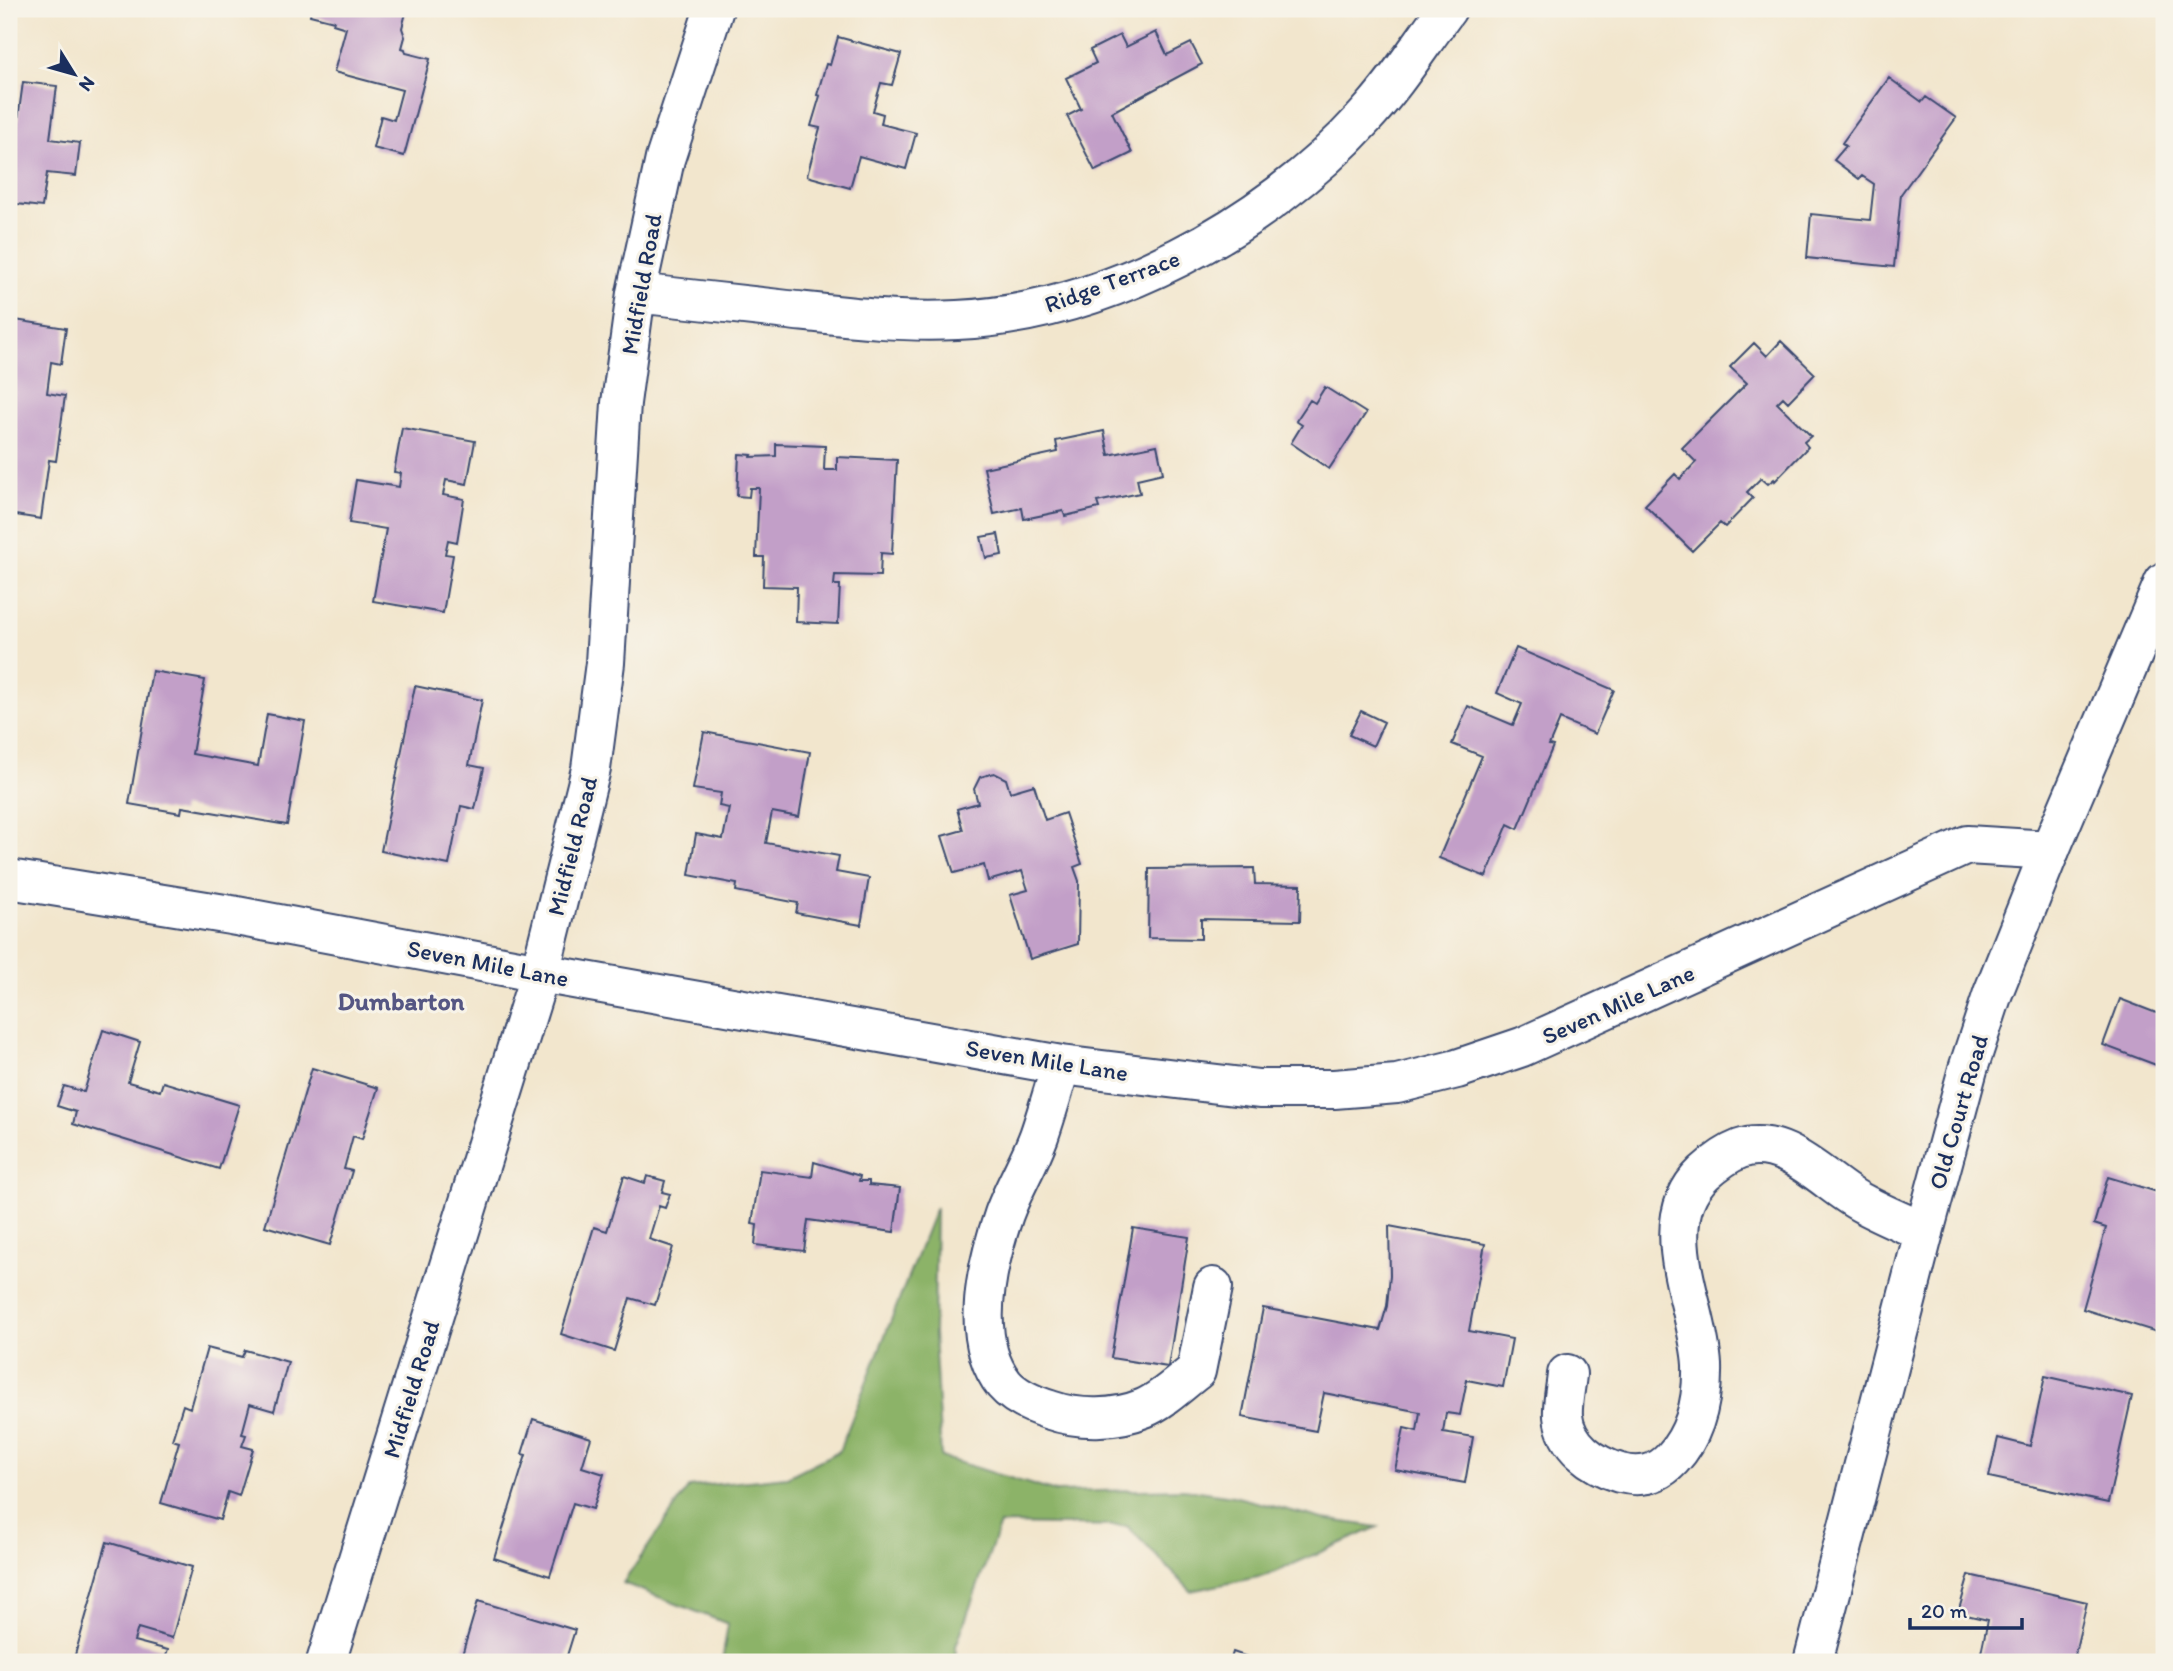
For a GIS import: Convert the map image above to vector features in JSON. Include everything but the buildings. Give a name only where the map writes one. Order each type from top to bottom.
[{"type":"street","name":"Midfield Road","points":[[326,1662],[540,973],[591,769],[605,663],[621,403],[636,293],[665,159],[714,9]]},
{"type":"street","name":"Ridge Terrace","points":[[636,293],[877,320],[958,320],[1038,309],[1116,285],[1187,254],[1251,216],[1307,172],[1364,118],[1447,9]]},
{"type":"street","name":"Old Court Road","points":[[1813,1662],[1968,1069],[1993,993],[2050,850],[2164,582]]},
{"type":"street","name":"Seven Mile Lane","points":[[9,879],[231,915],[540,973],[1062,1065],[1259,1089],[1334,1089],[1397,1084],[1457,1069],[1522,1047],[1967,845],[2050,850]]},
{"type":"street","points":[[1062,1065],[1039,1137],[1005,1213],[989,1265],[984,1321],[989,1356],[1005,1385],[1032,1404],[1071,1417],[1107,1416],[1144,1408],[1196,1371],[1213,1287]]},
{"type":"street","points":[[1567,1374],[1563,1416],[1568,1433],[1583,1456],[1616,1472],[1639,1477],[1664,1468],[1681,1450],[1696,1422],[1702,1372],[1678,1237],[1681,1207],[1696,1181],[1714,1164],[1741,1149],[1762,1147],[1793,1156],[1859,1202],[1924,1232]]},
{"type":"green space","points":[[936,1207],[934,1333],[941,1457],[1056,1492],[1184,1489],[1233,1496],[1323,1519],[1378,1527],[1268,1575],[1191,1591],[1127,1526],[1000,1524],[956,1646],[955,1662],[722,1662],[728,1624],[623,1583],[689,1487],[787,1477],[839,1451]]},
{"type":"district","name":"Dumbarton","points":[[401,1001]]}]
